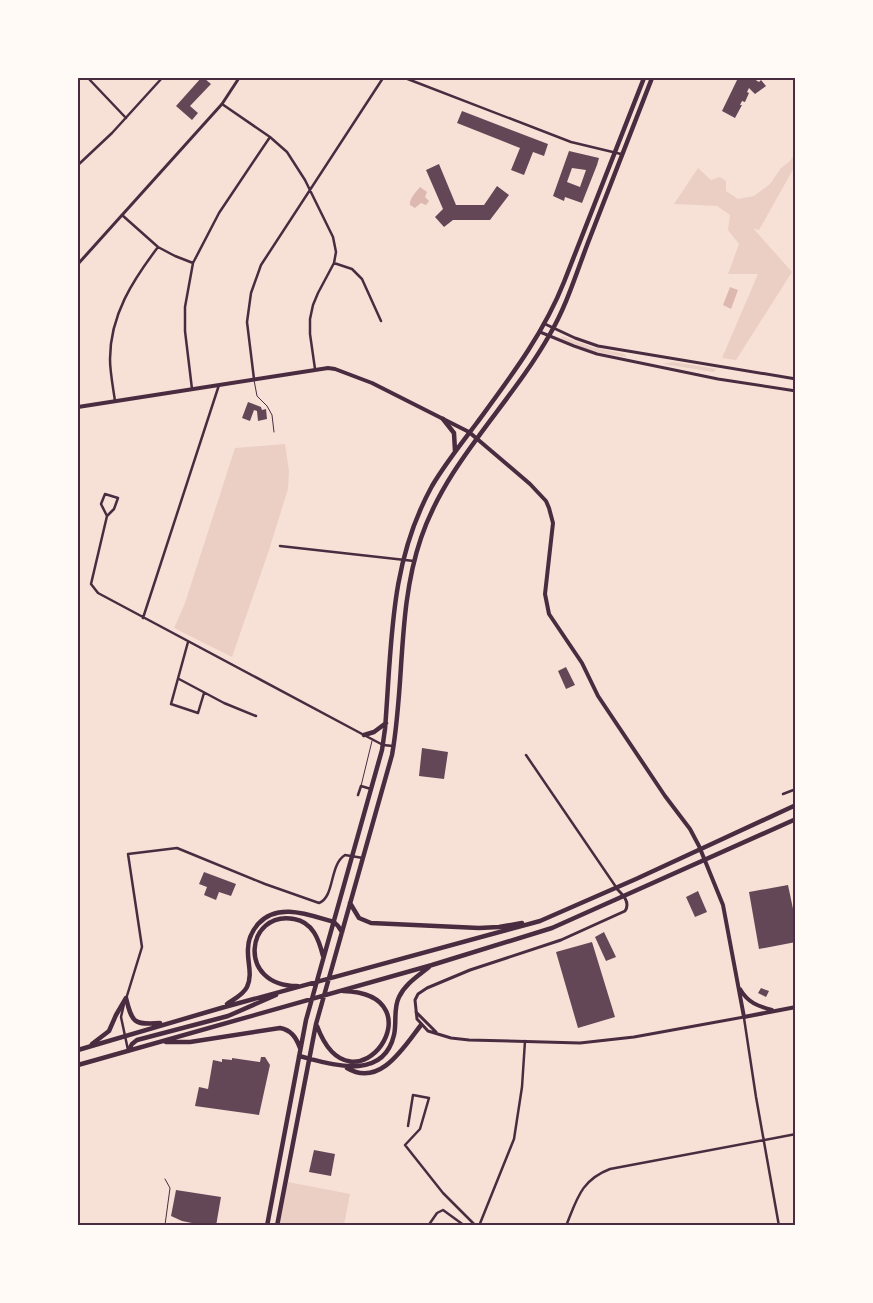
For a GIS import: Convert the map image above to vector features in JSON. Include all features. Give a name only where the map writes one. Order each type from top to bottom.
[{"type":"main road","points":[[267,1226],[300,1048],[383,745],[395,604],[402,560],[411,531],[425,499],[439,474],[507,381],[545,324],[564,282],[644,78]]},
{"type":"main road","points":[[276,1226],[316,1024],[394,746],[406,607],[414,561],[423,532],[437,501],[453,475],[521,380],[554,328],[652,78]]},
{"type":"main road","points":[[78,407],[315,369],[335,369],[364,380],[469,432],[478,439],[535,488],[549,508],[553,523],[545,594],[549,614],[582,663],[598,696],[665,796],[690,829],[706,859],[723,905],[744,1017],[796,1007]]},
{"type":"main road","points":[[443,419],[454,433],[454,453]]},
{"type":"main road","points":[[364,735],[377,730],[386,723]]},
{"type":"main road","points":[[78,1050],[287,988],[301,986],[540,921],[796,805]]},
{"type":"main road","points":[[78,1065],[352,986],[432,965],[552,928],[796,819]]},
{"type":"main road","points":[[350,903],[359,918],[371,923],[499,928],[540,921]]},
{"type":"main road","points":[[221,1008],[240,996],[247,987],[250,973],[248,944],[253,931],[262,920],[274,914],[288,911],[334,922],[342,932]]},
{"type":"main road","points":[[287,988],[266,977],[256,963],[255,943],[266,926],[284,918],[298,920],[307,924],[316,935],[324,958]]},
{"type":"main road","points":[[299,1056],[344,1066],[364,1066],[378,1059],[389,1048],[394,1033],[399,996],[408,984],[432,965]]},
{"type":"main road","points":[[738,987],[747,1000],[774,1011]]},
{"type":"main road","points":[[128,1051],[137,1040],[228,1016],[250,1008],[287,988]]},
{"type":"main road","points":[[316,1024],[326,1046],[340,1058],[354,1061],[367,1058],[377,1052],[384,1043],[389,1024],[386,1012],[378,1002],[367,994],[355,991],[336,991]]},
{"type":"main road","points":[[126,998],[132,1018],[138,1023],[171,1022]]},
{"type":"main road","points":[[87,1047],[109,1031],[126,998]]},
{"type":"main road","points":[[344,1066],[359,1074],[380,1070],[392,1061],[421,1025]]},
{"type":"main road","points":[[162,1042],[190,1042],[280,1028],[292,1034],[300,1048]]},
{"type":"street","points":[[88,78],[126,118]]},
{"type":"street","points":[[78,165],[126,118],[162,78]]},
{"type":"street","points":[[78,264],[222,104],[238,78]]},
{"type":"street","points":[[254,379],[247,322],[251,293],[261,265],[383,78]]},
{"type":"street","points":[[405,78],[571,142],[621,154]]},
{"type":"street","points":[[222,104],[270,137],[287,152],[310,189],[334,237],[336,252],[334,263],[318,292],[310,319],[315,369]]},
{"type":"street","points":[[192,389],[184,331],[185,306],[193,263],[219,213],[270,137]]},
{"type":"street","points":[[78,158],[81,161]]},
{"type":"street","points":[[122,214],[158,247],[193,263]]},
{"type":"street","points":[[115,401],[110,358],[114,324],[124,298],[138,272],[158,247]]},
{"type":"street","points":[[334,263],[352,269],[362,279],[381,321]]},
{"type":"street","points":[[545,324],[580,340],[605,347],[796,379]]},
{"type":"street","points":[[540,332],[597,354],[718,379],[796,391]]},
{"type":"street","points":[[143,618],[219,385]]},
{"type":"street","points":[[106,516],[114,509],[118,498],[105,494],[101,504],[106,516],[91,584],[98,593],[383,745],[394,746]]},
{"type":"street","points":[[280,546],[414,561]]},
{"type":"street","points":[[188,641],[171,704],[198,713],[204,694]]},
{"type":"street","points":[[179,679],[204,694],[256,716]]},
{"type":"street","points":[[526,755],[616,888],[625,897],[628,907],[625,911],[561,940],[470,970],[427,988],[416,996],[414,1003],[417,1019],[428,1031],[451,1038],[592,1042],[646,1035],[744,1017],[779,1226]]},
{"type":"street","points":[[358,795],[361,786],[372,789]]},
{"type":"street","points":[[783,794],[796,789]]},
{"type":"street","points":[[128,1051],[121,1018],[142,947],[128,854],[177,848],[319,904],[326,898],[338,860],[345,854],[363,858]]},
{"type":"street","points":[[416,1012],[437,1033]]},
{"type":"street","points":[[408,1126],[414,1095],[429,1098],[420,1129],[405,1145],[444,1194],[478,1226],[514,1139],[522,1087],[525,1041]]},
{"type":"street","points":[[566,1226],[582,1188],[600,1172],[796,1134]]},
{"type":"street","points":[[428,1226],[436,1213],[443,1210],[465,1226]]},
{"type":"lane","points":[[254,379],[257,396],[267,406],[272,415],[274,432]]},
{"type":"lane","points":[[361,786],[372,739]]},
{"type":"lane","points":[[165,1179],[170,1188],[165,1225]]},
{"type":"shaded area","points":[[795,154],[795,166],[759,230],[753,228],[792,272],[736,360],[722,358],[758,274],[728,274],[739,244],[728,230],[730,215],[717,206],[674,204],[698,168],[711,180],[720,177],[726,181],[726,191],[738,199],[754,196],[770,184],[781,168]]},
{"type":"shaded area","points":[[420,187],[427,192],[425,197],[429,201],[426,205],[421,203],[415,208],[410,203]]},
{"type":"shaded area","points":[[730,287],[738,290],[731,309],[723,305]]},
{"type":"shaded area","points":[[561,336],[592,347],[625,354],[626,357],[590,351],[562,339]]},
{"type":"shaded area","points":[[673,362],[717,369],[713,372],[663,364]]},
{"type":"shaded area","points":[[285,444],[289,471],[288,489],[232,657],[174,628],[185,603],[235,448]]},
{"type":"shaded area","points":[[288,1182],[350,1194],[344,1225],[279,1225]]},
{"type":"building","points":[[201,78],[204,78],[211,84],[190,106],[198,113],[192,120],[176,106]]},
{"type":"building","points":[[738,78],[755,78],[759,82],[761,80],[766,86],[755,94],[749,88],[745,102],[742,101],[740,105],[742,105],[735,118],[722,111]]},
{"type":"building","points":[[462,111],[548,144],[544,156],[533,152],[524,175],[511,170],[520,148],[457,123]]},
{"type":"building","points":[[569,151],[599,158],[582,203],[565,197],[564,201],[553,196]],"holes":[[[572,168],[586,170],[580,187],[567,182]]]},
{"type":"building","points":[[439,164],[456,205],[484,205],[497,186],[509,195],[490,220],[453,220],[444,227],[435,217],[443,209],[426,170]]},
{"type":"building","points":[[248,402],[261,407],[262,410],[266,409],[267,419],[258,421],[257,411],[254,410],[250,421],[242,418]]},
{"type":"building","points":[[566,667],[575,685],[566,689],[558,671]]},
{"type":"building","points":[[422,748],[448,752],[444,779],[419,776]]},
{"type":"building","points":[[204,872],[236,884],[231,896],[219,892],[216,900],[204,895],[207,887],[199,884]]},
{"type":"building","points":[[788,885],[796,923],[796,942],[759,949],[749,892]]},
{"type":"building","points":[[698,891],[707,912],[695,917],[686,897]]},
{"type":"building","points":[[604,932],[616,957],[606,961],[595,937]]},
{"type":"building","points":[[592,942],[615,1017],[578,1028],[556,952]]},
{"type":"building","points":[[761,988],[769,991],[766,997],[758,993]]},
{"type":"building","points":[[261,1057],[265,1057],[270,1065],[259,1115],[195,1106],[199,1087],[208,1089],[213,1060],[222,1062],[222,1059],[232,1060],[232,1058],[260,1062]]},
{"type":"building","points":[[314,1150],[335,1154],[331,1176],[309,1172]]},
{"type":"building","points":[[176,1190],[221,1197],[216,1226],[182,1221],[171,1216]]}]
